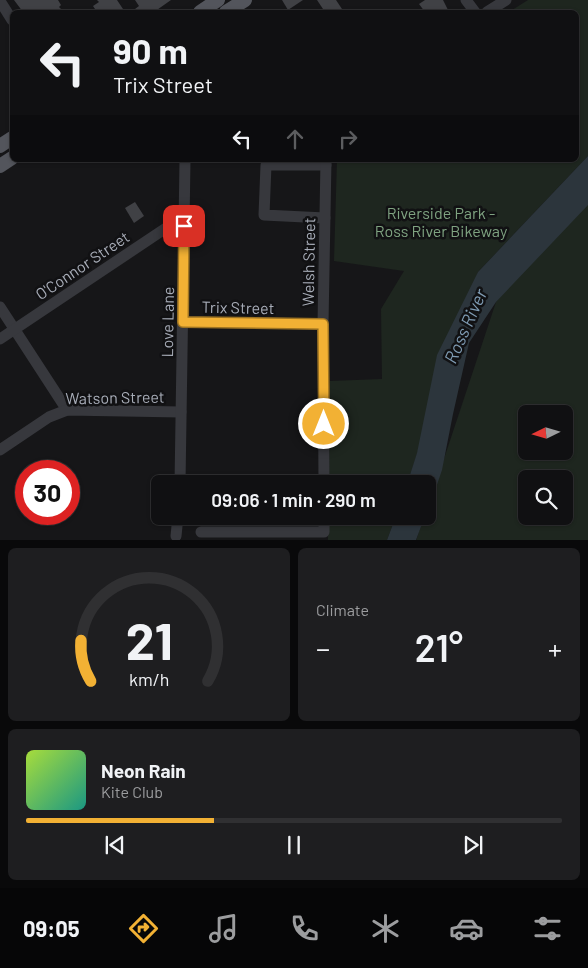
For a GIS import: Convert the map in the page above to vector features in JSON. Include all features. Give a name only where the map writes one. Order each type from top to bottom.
[{"type":"main road","points":[[203,10],[218,0]]},
{"type":"main road","points":[[229,10],[245,0]]},
{"type":"street","points":[[491,10],[506,0]]},
{"type":"street","points":[[0,1],[10,17]]},
{"type":"street","name":"Love Lane","points":[[180,475],[185,162]]},
{"type":"street","points":[[325,218],[264,215],[266,165],[326,162]]},
{"type":"street","name":"Welsh Street","points":[[324,475],[323,324],[326,162]]},
{"type":"street","name":"O'Connor Street","points":[[0,339],[169,226],[184,226]]},
{"type":"street","points":[[0,307],[67,410]]},
{"type":"street","name":"Trix Street","points":[[183,322],[323,324]]},
{"type":"street","name":"Watson Street","points":[[0,450],[49,417],[67,410],[181,412]]},
{"type":"street","points":[[176,539],[177,525]]},
{"type":"street","points":[[201,532],[324,532],[324,525]]},
{"type":"green space","name":"Riverside Park - Ross River Bikeway","points":[[528,0],[588,0],[588,156],[478,272],[410,475],[329,475],[330,381],[382,379],[381,309],[404,271],[334,261],[337,162],[579,162],[579,10],[512,10]]},
{"type":"green space","points":[[588,184],[588,540],[416,540],[421,525],[436,525],[436,483],[496,302]]},
{"type":"green space","points":[[328,525],[393,525],[387,540],[328,540]]},
{"type":"water","name":"Ross River","points":[[588,156],[588,205],[496,302],[469,343],[442,470],[436,488],[436,475],[410,475],[417,453],[437,355],[478,272]]},
{"type":"water","points":[[393,525],[422,525],[416,540],[387,540]]},
{"type":"building","points":[[14,0],[58,0],[61,5],[60,10],[22,10]]},
{"type":"building","points":[[97,0],[117,0],[124,10],[96,10],[93,6],[99,2]]},
{"type":"building","points":[[135,0],[171,0],[157,10],[134,10],[139,6]]},
{"type":"building","points":[[282,0],[303,0],[288,10]]},
{"type":"building","points":[[317,0],[336,0],[343,10],[324,10]]},
{"type":"building","points":[[425,0],[443,0],[448,10],[424,10],[419,4]]},
{"type":"building","points":[[135,202],[144,216],[134,223],[125,208]]},
{"type":"route","points":[[184,226],[183,322],[323,324],[324,424]]}]
